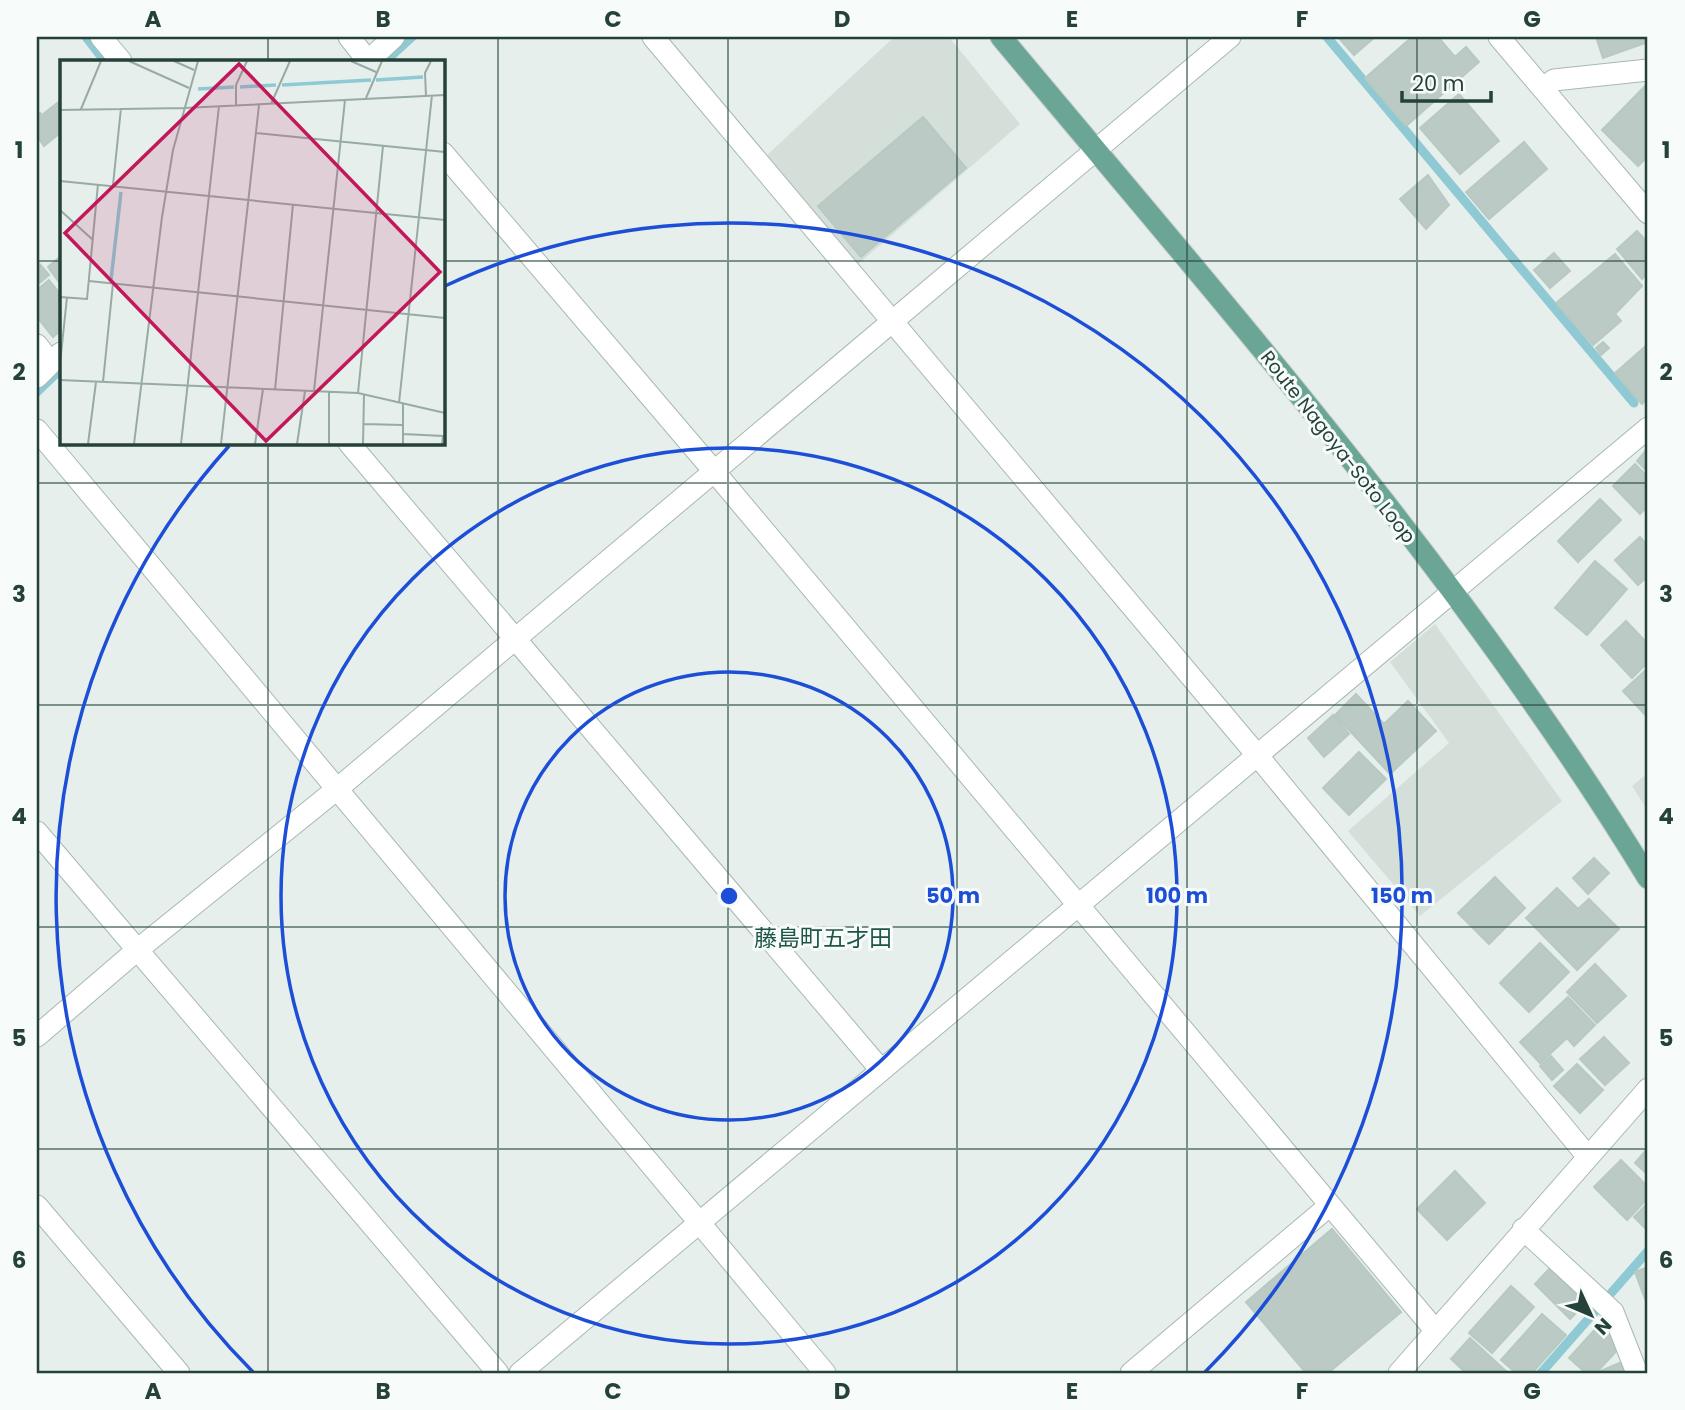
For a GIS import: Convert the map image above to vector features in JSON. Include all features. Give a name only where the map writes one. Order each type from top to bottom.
[{"type":"main road","name":"Route Nagoya-Soto Loop","points":[[1000,37],[1360,468],[1593,788],[1648,878]]},
{"type":"street","points":[[102,37],[120,60]]},
{"type":"street","points":[[349,37],[367,60]]},
{"type":"street","points":[[369,60],[394,37]]},
{"type":"street","points":[[653,37],[1257,755],[1588,1157]]},
{"type":"street","points":[[37,1036],[136,951],[337,789],[1230,37]]},
{"type":"street","points":[[1499,37],[1648,213]]},
{"type":"street","points":[[1543,89],[1554,80],[1648,70]]},
{"type":"street","points":[[444,154],[713,470],[1435,1330]]},
{"type":"street","points":[[37,345],[50,364]]},
{"type":"street","points":[[520,1373],[1648,428]]},
{"type":"street","points":[[37,430],[825,1373]]},
{"type":"street","points":[[350,444],[881,1070]]},
{"type":"street","points":[[37,832],[498,1373]]},
{"type":"street","points":[[1399,1373],[1648,1089]]},
{"type":"street","points":[[37,1206],[179,1373]]},
{"type":"street","points":[[1131,1373],[1329,1206]]},
{"type":"street","points":[[1523,1229],[1602,1302],[1637,1373]]},
{"type":"shaded area","points":[[894,37],[949,37],[1020,124],[856,266],[766,156]]},
{"type":"shaded area","points":[[1435,624],[1562,801],[1420,916],[1348,831],[1449,743],[1390,662]]},
{"type":"shaded area","points":[[1648,773],[1648,811],[1632,786]]},
{"type":"building","points":[[1338,37],[1375,37],[1354,55]]},
{"type":"building","points":[[1412,37],[1438,37],[1455,57],[1466,47],[1479,62],[1406,126],[1365,78]]},
{"type":"building","points":[[1596,37],[1648,37],[1648,42],[1603,58]]},
{"type":"building","points":[[1648,83],[1648,156],[1638,166],[1602,130]]},
{"type":"building","points":[[1459,94],[1499,141],[1460,174],[1420,128]]},
{"type":"building","points":[[60,101],[60,133],[44,146],[37,136],[37,116],[40,113],[42,115]]},
{"type":"building","points":[[923,117],[966,168],[861,257],[818,206]]},
{"type":"building","points":[[1524,142],[1547,169],[1489,219],[1466,192]]},
{"type":"building","points":[[1428,175],[1449,205],[1426,229],[1400,199]]},
{"type":"building","points":[[1637,231],[1648,243],[1648,273],[1642,279],[1617,249]]},
{"type":"building","points":[[1554,253],[1570,271],[1550,288],[1534,270]]},
{"type":"building","points":[[1615,254],[1642,286],[1615,314],[1621,321],[1593,345],[1556,303]]},
{"type":"building","points":[[60,257],[60,284],[48,267]]},
{"type":"building","points":[[37,261],[49,275],[37,285]]},
{"type":"building","points":[[49,280],[60,294],[60,331],[53,337],[37,317],[37,290]]},
{"type":"building","points":[[1603,342],[1609,348],[1601,355],[1596,348]]},
{"type":"building","points":[[1648,344],[1648,398],[1642,404],[1615,373]]},
{"type":"building","points":[[1648,448],[1648,472],[1637,461]]},
{"type":"building","points":[[1635,464],[1648,477],[1648,506],[1640,514],[1613,486]]},
{"type":"building","points":[[1600,499],[1621,520],[1578,562],[1558,541]]},
{"type":"building","points":[[1640,537],[1648,546],[1648,576],[1638,585],[1615,560]]},
{"type":"building","points":[[1595,561],[1627,589],[1587,635],[1555,608]]},
{"type":"building","points":[[1626,621],[1648,644],[1648,662],[1632,678],[1601,645]]},
{"type":"building","points":[[1648,668],[1648,718],[1623,691]]},
{"type":"building","points":[[1356,694],[1384,724],[1408,701],[1436,731],[1390,774],[1335,715]]},
{"type":"building","points":[[1333,715],[1349,734],[1324,757],[1308,738]]},
{"type":"building","points":[[1359,752],[1386,779],[1349,815],[1323,788]]},
{"type":"building","points":[[1594,858],[1609,873],[1588,894],[1573,878]]},
{"type":"building","points":[[1495,877],[1525,908],[1489,944],[1458,913]]},
{"type":"building","points":[[1557,888],[1578,909],[1589,899],[1619,929],[1577,970],[1526,918]]},
{"type":"building","points":[[1540,943],[1569,972],[1529,1012],[1500,983]]},
{"type":"building","points":[[1595,964],[1626,996],[1597,1023],[1567,992]]},
{"type":"building","points":[[1568,997],[1595,1025],[1574,1046],[1567,1038],[1540,1063],[1520,1042]]},
{"type":"building","points":[[1604,1037],[1629,1063],[1605,1085],[1580,1059]]},
{"type":"building","points":[[1551,1056],[1563,1070],[1552,1080],[1540,1066]]},
{"type":"building","points":[[1577,1064],[1603,1090],[1580,1113],[1554,1086]]},
{"type":"building","points":[[1648,1148],[1648,1175],[1635,1163]]},
{"type":"building","points":[[1621,1160],[1648,1187],[1648,1198],[1627,1220],[1594,1187]]},
{"type":"building","points":[[1455,1171],[1485,1203],[1447,1240],[1417,1209]]},
{"type":"building","points":[[1648,1203],[1648,1231],[1634,1217]]},
{"type":"building","points":[[1332,1229],[1401,1312],[1328,1373],[1306,1373],[1246,1302]]},
{"type":"building","points":[[1648,1267],[1648,1307],[1635,1272]]},
{"type":"building","points":[[1550,1268],[1585,1304],[1570,1319],[1535,1284]]},
{"type":"building","points":[[1511,1286],[1534,1307],[1492,1353],[1469,1333]]},
{"type":"building","points":[[1542,1314],[1566,1335],[1532,1373],[1516,1373],[1501,1360]]},
{"type":"building","points":[[1600,1324],[1623,1344],[1596,1373],[1586,1373],[1569,1358]]},
{"type":"building","points":[[1470,1338],[1508,1373],[1466,1373],[1451,1359]]},
{"type":"building","points":[[1624,1361],[1630,1373],[1596,1373]]},
{"type":"waterway","points":[[86,37],[103,59]]},
{"type":"waterway","points":[[389,58],[412,37]]},
{"type":"waterway","points":[[1327,37],[1634,403]]},
{"type":"waterway","points":[[37,392],[60,370]]},
{"type":"waterway","points":[[1541,1373],[1648,1251]]},
{"type":"district","name":"藤島町五才田","points":[[823,938]]}]
